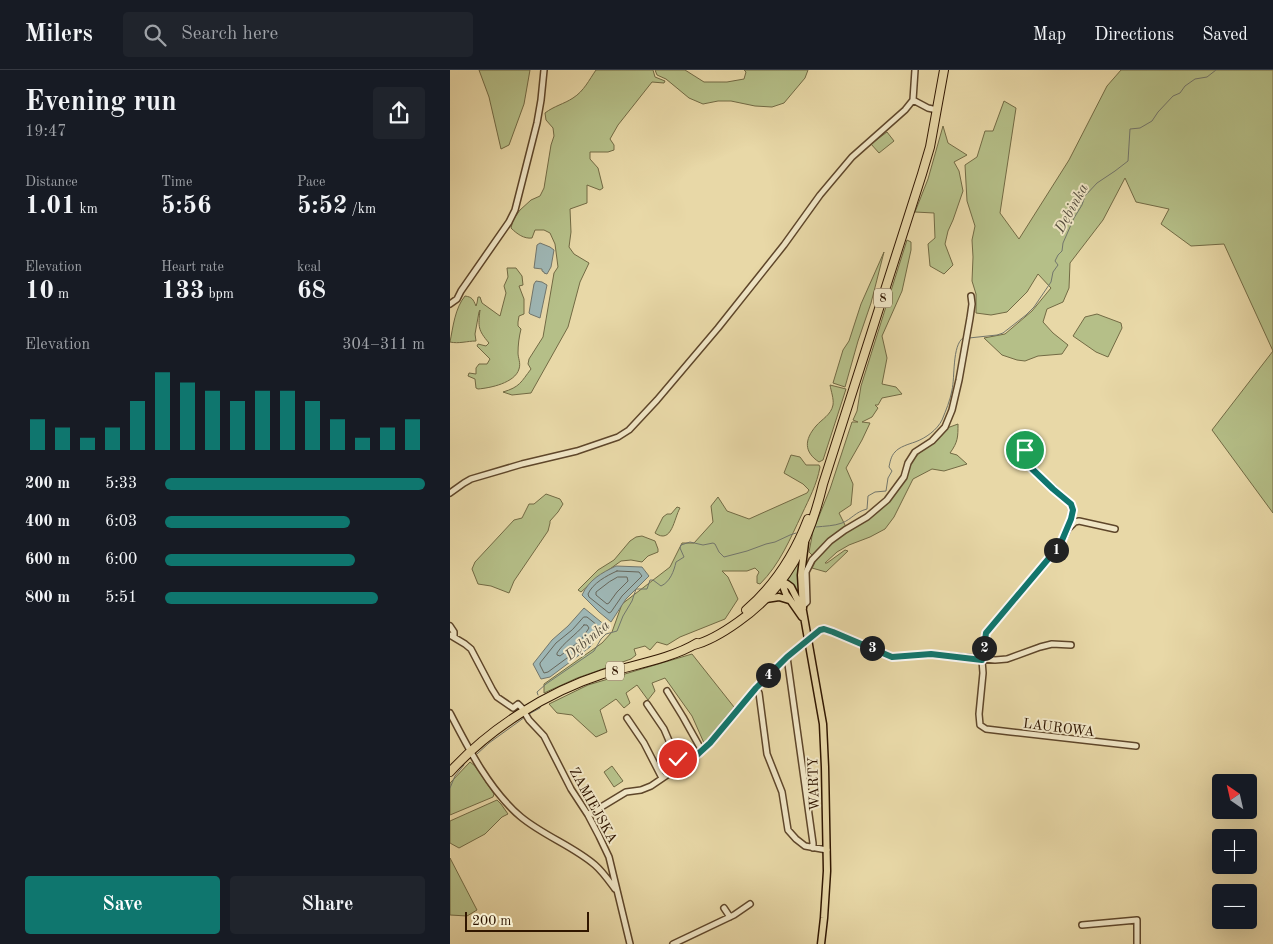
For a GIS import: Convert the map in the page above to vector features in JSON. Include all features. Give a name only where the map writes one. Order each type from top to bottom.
[{"type":"highway","name":"8","points":[[714,636],[750,607],[778,580],[794,561],[806,540],[809,525],[922,174],[930,144],[944,70]]},
{"type":"highway","name":"8","points":[[450,772],[471,751],[520,714],[562,690],[694,645],[741,620],[766,599],[809,525]]},
{"type":"main road","points":[[803,608],[801,575],[806,540]]},
{"type":"main road","name":"WARTY","points":[[778,580],[791,587],[803,608],[807,640],[820,705],[824,739],[827,850],[827,890],[821,944]]},
{"type":"main road","name":"WARTY","points":[[778,580],[805,624]]},
{"type":"main road","points":[[766,599],[779,597],[791,602]]},
{"type":"street","points":[[450,304],[457,299],[509,222],[515,210],[537,123],[544,70]]},
{"type":"street","points":[[450,493],[471,479],[577,451],[618,437],[629,430],[718,328],[784,245],[820,195],[852,157],[905,110],[913,100],[915,70]]},
{"type":"street","points":[[913,100],[936,110]]},
{"type":"street","points":[[803,608],[807,602],[806,572],[812,560],[830,541],[867,518],[887,500],[904,477],[908,463],[915,452],[932,441],[945,427],[952,410],[958,380],[970,318],[971,296]]},
{"type":"street","points":[[982,660],[986,633],[1060,545],[1068,530],[1073,510],[1071,504],[1036,473],[1025,460],[1025,450],[1029,436]]},
{"type":"street","points":[[1068,530],[1079,520],[1115,529]]},
{"type":"street","points":[[450,626],[454,632],[451,637],[466,644],[471,649],[497,697],[513,708],[518,704],[522,708]]},
{"type":"street","points":[[588,815],[626,792],[641,790],[651,786],[702,751],[756,688],[787,657],[820,630],[824,629],[862,643],[892,657],[931,654],[995,660],[1007,659],[1052,644],[1070,645]]},
{"type":"street","points":[[787,657],[813,848]]},
{"type":"street","name":"LAUROWA","points":[[982,660],[980,725],[986,728],[1011,732],[1136,746]]},
{"type":"street","points":[[756,688],[759,693],[767,754],[782,792],[788,830],[802,844],[827,850]]},
{"type":"street","points":[[667,691],[684,716],[702,751]]},
{"type":"street","points":[[647,704],[664,729],[682,765]]},
{"type":"street","points":[[450,712],[471,751],[500,795],[529,823],[581,854],[596,866],[617,891]]},
{"type":"street","name":"ZAMIEJSKA","points":[[526,715],[544,736],[571,789],[588,815],[609,858],[630,944]]},
{"type":"street","points":[[627,718],[644,743],[662,778]]},
{"type":"street","points":[[605,876],[613,871]]},
{"type":"street","points":[[674,944],[732,916],[750,904]]},
{"type":"street","points":[[724,908],[732,916]]},
{"type":"street","points":[[1082,925],[1137,920],[1137,944]]},
{"type":"green space","points":[[479,70],[530,70],[524,104],[509,145],[501,149],[489,97]]},
{"type":"green space","points":[[596,70],[653,70],[655,77],[665,81],[664,83],[652,82],[618,125],[610,139],[614,145],[614,150],[590,152],[590,159],[598,168],[603,188],[600,190],[587,185],[587,203],[570,209],[571,232],[569,247],[574,254],[589,263],[580,282],[568,327],[531,393],[512,395],[503,392],[517,386],[531,369],[528,364],[529,359],[543,337],[554,273],[558,267],[555,244],[550,233],[544,230],[535,230],[532,238],[523,237],[511,228],[513,220],[531,200],[540,196],[544,188],[554,136],[553,128],[546,120],[545,113],[577,95]]},
{"type":"green space","points":[[655,70],[685,70],[704,82],[727,82],[744,79],[746,72],[744,70],[808,70],[805,78],[784,103],[772,107],[731,101],[703,104],[689,98],[666,79],[657,75]]},
{"type":"green space","points":[[1121,70],[1273,70],[1273,351],[1224,244],[1191,246],[1161,224],[1169,209],[1136,202],[1125,178],[1103,220],[1070,263],[1069,288],[1063,302],[1047,309],[1043,322],[1068,345],[1062,354],[1038,356],[1025,361],[1017,360],[1002,355],[984,338],[1005,334],[1032,311],[1051,288],[1038,274],[1027,292],[1007,312],[991,315],[976,313],[976,294],[972,281],[972,240],[975,226],[967,201],[965,165],[977,157],[985,131],[993,131],[1004,101],[1016,108],[1000,213],[1019,239],[1069,160],[1107,86]]},
{"type":"green space","points":[[943,126],[948,143],[967,155],[954,162],[959,171],[963,191],[945,244],[953,265],[944,274],[930,266],[928,244],[935,238],[934,213],[915,212],[928,179]]},
{"type":"green space","points":[[887,132],[894,141],[879,153],[871,144]]},
{"type":"green space","points":[[907,240],[911,242],[911,250],[902,291],[882,336],[887,358],[882,384],[896,387],[902,394],[882,398],[878,405],[875,405],[878,408],[872,417],[862,422],[870,423],[846,468],[853,484],[851,505],[839,513],[846,527],[812,555],[809,552],[813,531],[830,489],[852,422],[858,422],[853,420],[857,411],[861,386]]},
{"type":"green space","points":[[884,252],[871,303],[845,387],[833,383],[843,350],[849,341],[861,304]]},
{"type":"green space","points":[[507,268],[516,268],[522,276],[523,285],[519,286],[524,299],[524,314],[519,316],[518,322],[518,326],[521,329],[518,350],[520,367],[513,378],[495,386],[478,389],[476,388],[475,379],[468,376],[469,373],[476,374],[476,368],[479,364],[487,364],[490,359],[477,346],[478,344],[486,346],[489,343],[480,328],[480,310],[475,334],[476,341],[450,342],[455,318],[465,296],[472,299],[476,306],[478,297],[480,297],[482,303],[500,316],[506,293],[504,286],[508,277]]},
{"type":"green space","points":[[1097,314],[1121,323],[1122,328],[1108,357],[1096,352],[1073,336],[1085,317]]},
{"type":"green space","points":[[1273,351],[1273,513],[1212,430]]},
{"type":"green space","points":[[830,385],[846,389],[823,460],[819,462],[808,450],[807,446],[812,431],[832,408],[833,400]]},
{"type":"green space","points":[[958,424],[957,439],[950,453],[957,455],[967,464],[944,471],[932,469],[913,479],[894,517],[885,529],[837,552],[825,563],[845,550],[848,551],[826,572],[812,568],[819,554],[831,543],[846,531],[878,512],[889,501],[910,464],[918,454],[933,443],[947,428]]},
{"type":"green space","points":[[791,455],[800,457],[806,465],[819,465],[819,473],[812,491],[784,551],[760,584],[757,583],[759,572],[755,568],[747,571],[722,571],[728,577],[738,599],[725,619],[680,637],[667,645],[657,642],[650,650],[645,646],[634,649],[636,655],[631,659],[577,678],[544,693],[544,684],[602,643],[612,632],[622,604],[670,567],[682,543],[694,543],[713,522],[711,506],[718,497],[727,511],[749,519],[807,493],[809,490],[803,484],[784,473]]},
{"type":"green space","points":[[546,494],[560,499],[563,504],[550,521],[548,531],[514,581],[509,593],[491,586],[478,584],[472,569],[475,562],[514,520],[522,518],[529,504],[534,504]]},
{"type":"green space","points":[[677,507],[680,508],[669,533],[661,536],[655,533],[663,517],[671,514]]},
{"type":"green space","points":[[642,536],[655,541],[658,552],[648,556],[642,562],[621,561],[581,592],[578,590],[598,570],[614,560],[630,541]]},
{"type":"green space","points":[[804,549],[802,605],[785,579]]},
{"type":"green space","points":[[692,654],[734,707],[704,743],[692,716],[665,678],[652,683],[655,691],[648,700],[637,685],[626,693],[630,703],[624,708],[616,699],[600,710],[607,732],[596,737],[572,715],[557,713],[549,704],[588,685]]},
{"type":"green space","points":[[470,762],[475,766],[494,794],[493,797],[450,815],[450,783]]},
{"type":"green space","points":[[612,766],[623,781],[614,787],[604,772]]},
{"type":"green space","points":[[497,800],[508,814],[502,817],[485,834],[459,848],[450,843],[450,821]]},
{"type":"green space","points":[[450,858],[477,910],[467,916],[450,915]]},
{"type":"water","points":[[540,243],[554,250],[551,267],[547,274],[542,269],[534,268],[537,245]]},
{"type":"water","points":[[536,281],[547,285],[540,318],[529,313]]},
{"type":"water","points":[[616,566],[642,567],[649,576],[626,599],[611,622],[582,595],[588,585],[596,578]]},
{"type":"water","points":[[584,608],[606,626],[590,647],[550,677],[541,679],[533,664],[552,640]]},
{"type":"waterway","name":"Dębinka","points":[[969,338],[1003,333],[1034,307],[1051,282],[1053,272],[1058,265],[1055,261],[1062,251],[1063,243],[1085,196],[1097,183],[1128,161],[1130,129],[1140,128],[1152,121],[1173,96],[1180,93],[1185,86],[1195,79],[1207,77],[1216,70]]},
{"type":"waterway","name":"Dębinka","points":[[816,527],[842,523],[867,509],[868,496],[875,492],[886,491],[888,478],[892,471],[889,467],[891,459],[897,450],[927,436],[937,427],[942,420],[950,398],[953,385],[955,354],[959,342],[963,338]]},
{"type":"waterway","name":"Dębinka","points":[[538,695],[537,692],[546,684],[594,651],[606,634],[617,631],[636,589],[647,589],[650,580],[661,586],[667,582],[676,562],[684,557],[680,548],[681,545],[690,542],[703,545],[713,543],[724,557],[775,542],[796,533]]},
{"type":"waterway","name":"Dębinka","points":[[529,714],[540,708],[540,706]]},
{"type":"waterway","name":"Dębinka","points":[[477,754],[525,717]]},
{"type":"waterway","name":"Dębinka","points":[[450,788],[455,776],[464,765]]},
{"type":"route","points":[[678,759],[682,765],[702,751],[768,675],[820,630],[824,629],[833,632],[892,657],[931,654],[982,660],[986,633],[1060,545],[1068,530],[1073,510],[1071,504],[1028,465],[1025,460],[1025,450]]}]
